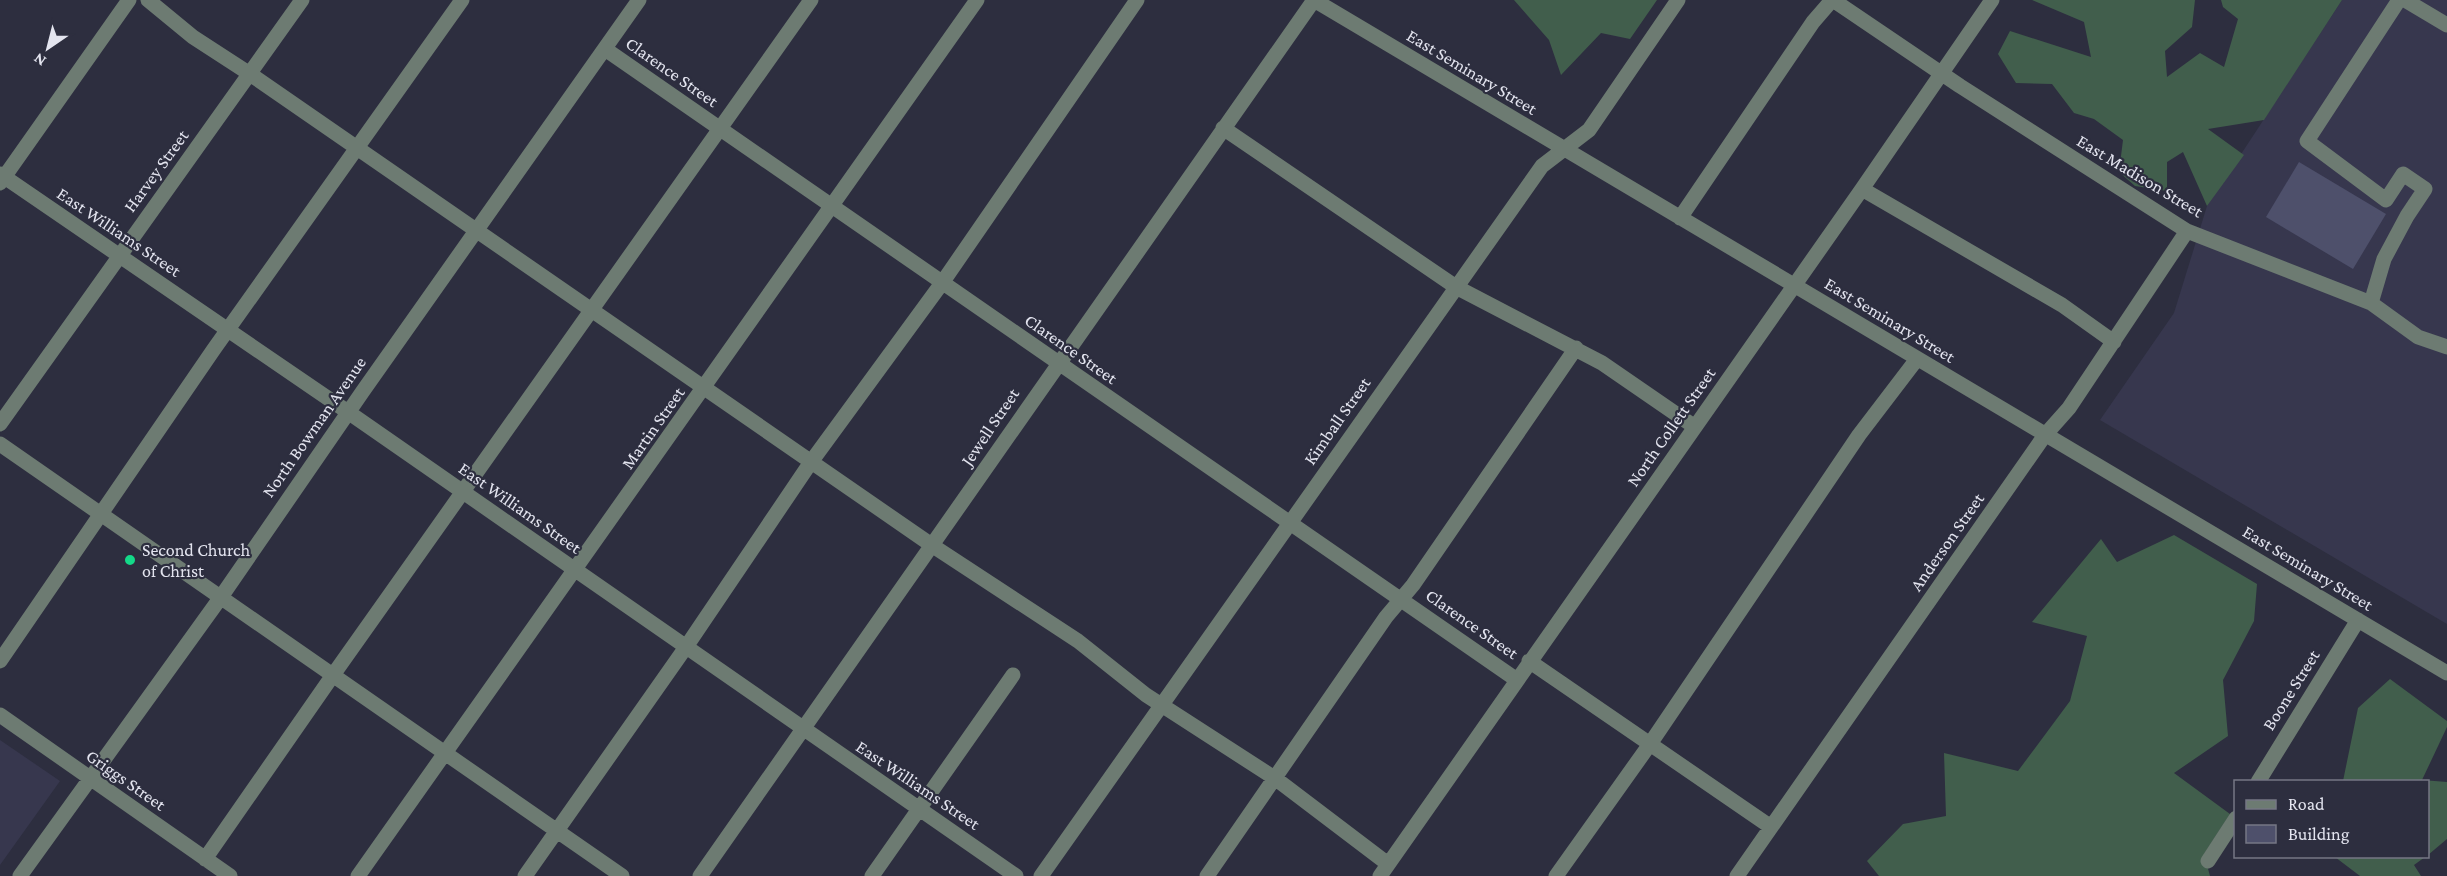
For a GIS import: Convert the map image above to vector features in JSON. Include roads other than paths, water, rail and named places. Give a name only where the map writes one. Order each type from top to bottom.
[{"type":"street","points":[[2,178],[129,0]]},
{"type":"street","points":[[148,0],[193,37],[250,74],[933,546],[1078,641],[1162,706],[1276,779],[1384,870]]},
{"type":"street","name":"Harvey Street","points":[[0,424],[302,0]]},
{"type":"street","points":[[0,661],[100,513],[356,147],[462,0]]},
{"type":"street","name":"North Bowman Avenue","points":[[20,876],[220,597],[639,0]]},
{"type":"street","points":[[205,859],[811,0]]},
{"type":"street","name":"Martin Street","points":[[358,876],[977,0]]},
{"type":"street","points":[[525,876],[686,647],[811,462],[942,283],[1137,0]]},
{"type":"street","name":"Jewell Street","points":[[700,876],[933,546],[1057,363],[1314,0]]},
{"type":"street","name":"East Seminary Street","points":[[1314,0],[2447,673]]},
{"type":"street","name":"Kimball Street","points":[[1041,876],[1542,166],[1589,130],[1678,0]]},
{"type":"street","points":[[1680,218],[1813,22],[1833,0]]},
{"type":"street","name":"East Madison Street","points":[[1833,0],[1940,74],[2187,231],[2371,303],[2418,337],[2447,347]]},
{"type":"street","name":"North Collett Street","points":[[1384,870],[1992,0]]},
{"type":"street","points":[[2371,303],[2384,259],[2407,216],[2426,189],[2403,174],[2386,200],[2307,141],[2399,0]]},
{"type":"street","points":[[2405,0],[2447,25]]},
{"type":"street","name":"Clarence Street","points":[[605,49],[1516,680]]},
{"type":"street","points":[[1222,128],[1456,287],[1602,363],[1695,427]]},
{"type":"street","name":"East Williams Street","points":[[2,178],[348,412],[1016,876]]},
{"type":"street","points":[[1862,189],[2062,305],[2114,342]]},
{"type":"street","name":"Anderson Street","points":[[1737,876],[2045,435],[2069,408],[2187,231]]},
{"type":"street","points":[[1207,876],[1576,348]]},
{"type":"street","points":[[1556,876],[1650,744],[1859,435],[1917,359]]},
{"type":"street","points":[[0,444],[622,876]]},
{"type":"street","name":"Boone Street","points":[[2259,780],[2358,620]]},
{"type":"street","points":[[1529,661],[1772,827]]},
{"type":"street","points":[[872,876],[1013,675]]},
{"type":"street","name":"Griggs Street","points":[[0,715],[230,876]]},
{"type":"street","points":[[2208,861],[2234,820]]},
{"type":"place","name":"Second Church of Christ","points":[[130,560]]}]
